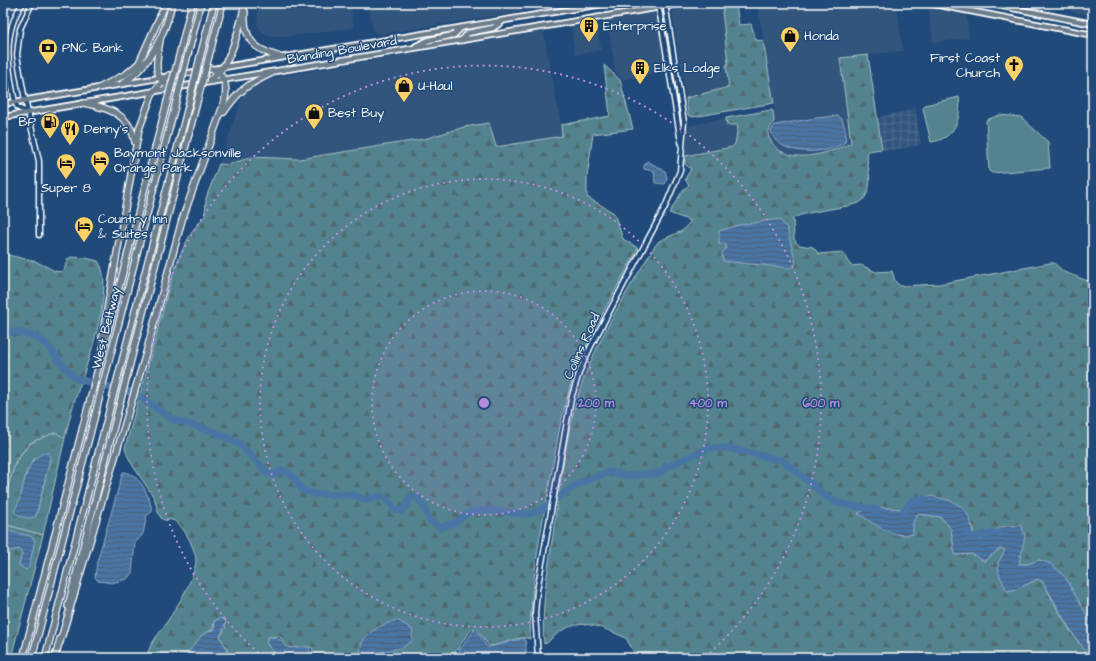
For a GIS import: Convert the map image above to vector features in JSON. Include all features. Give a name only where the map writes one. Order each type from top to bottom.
[{"type":"highway","points":[[99,88],[126,74],[139,63],[166,3]]},
{"type":"highway","points":[[123,83],[143,67],[162,32],[172,3]]},
{"type":"highway","points":[[23,658],[90,393],[192,3]]},
{"type":"highway","name":"West Beltway","points":[[32,658],[201,3]]},
{"type":"highway","name":"West Beltway","points":[[45,658],[214,3]]},
{"type":"highway","points":[[60,642],[223,3]]},
{"type":"highway","points":[[245,3],[245,24],[249,38],[261,50],[280,57]]},
{"type":"highway","points":[[194,84],[206,81],[219,73],[237,33],[245,3]]},
{"type":"highway","points":[[162,32],[158,56],[158,77],[162,82],[171,88]]},
{"type":"highway","points":[[55,658],[146,353],[182,220],[220,118],[226,92],[224,81],[219,73],[210,68]]},
{"type":"highway","points":[[220,118],[239,91],[250,83],[272,73]]},
{"type":"highway","points":[[95,374],[124,218],[135,145],[141,121],[153,92],[169,75]]},
{"type":"highway","points":[[84,103],[108,108],[120,115],[130,126],[135,145]]},
{"type":"main road","name":"Blanding Boulevard","points":[[3,104],[210,68],[608,3]]},
{"type":"main road","name":"Blanding Boulevard","points":[[3,116],[194,84],[224,81],[272,73],[659,5],[685,3]]},
{"type":"main road","points":[[930,3],[1093,35]]},
{"type":"main road","points":[[963,10],[964,3]]},
{"type":"main road","points":[[987,3],[1093,24]]},
{"type":"main road","points":[[462,40],[468,33],[493,28],[504,20]]},
{"type":"main road","points":[[411,48],[429,40],[454,35],[461,28]]},
{"type":"street","points":[[23,3],[17,12],[10,32],[8,52],[15,102],[18,108],[28,112]]},
{"type":"street","points":[[32,3],[20,29],[17,52],[25,100],[39,160],[39,235]]},
{"type":"street","name":"Collins Road","points":[[659,5],[683,152]]},
{"type":"street","name":"Collins Road","points":[[538,658],[535,613],[537,590],[568,412],[580,370],[599,329],[670,197],[680,171],[683,152],[684,122],[665,5]]},
{"type":"street","points":[[8,52],[17,52]]},
{"type":"shaded area","points":[[3,3],[16,3],[9,16],[3,47]]},
{"type":"shaded area","points":[[258,3],[350,3],[354,28],[283,37],[270,36],[263,33],[257,25]]},
{"type":"shaded area","points":[[368,3],[558,3],[537,9],[380,34],[375,33],[373,29]]},
{"type":"shaded area","points":[[558,3],[574,3],[565,5]]},
{"type":"shaded area","points":[[721,3],[728,63],[726,66],[729,87],[686,98],[672,14],[680,8]]},
{"type":"shaded area","points":[[757,3],[896,3],[903,51],[840,58],[852,142],[827,151],[803,157],[787,153],[777,148],[769,138],[768,135],[774,120],[774,103]]},
{"type":"shaded area","points":[[1067,3],[1093,3],[1093,16],[1071,12]]},
{"type":"shaded area","points":[[928,5],[966,13],[969,38],[933,43]]},
{"type":"shaded area","points":[[658,9],[668,71],[622,80],[615,71],[607,18]]},
{"type":"shaded area","points":[[597,23],[601,50],[575,55],[571,27]]},
{"type":"shaded area","points":[[543,30],[563,136],[496,147],[489,123],[464,127],[424,139],[299,159],[240,161],[228,165],[219,164],[244,92],[256,84],[282,76]]},
{"type":"shaded area","points":[[915,108],[921,145],[885,151],[882,149],[877,118]]},
{"type":"shaded area","points":[[838,116],[842,119],[846,132],[845,142],[827,149],[804,151],[782,146],[775,139],[771,131],[775,125]]},
{"type":"shaded area","points":[[726,118],[727,125],[738,125],[734,146],[685,156],[687,126]]},
{"type":"shaded area","points":[[647,161],[665,171],[667,178],[665,184],[655,183],[654,171],[644,169]]},
{"type":"shaded area","points":[[779,219],[787,228],[796,264],[790,268],[723,261],[722,253],[726,249],[726,243],[719,244],[719,231],[739,225]]},
{"type":"shaded area","points":[[43,453],[49,453],[50,459],[36,516],[27,518],[14,511],[18,504],[27,471],[36,458]]},
{"type":"shaded area","points":[[123,472],[135,476],[144,487],[152,512],[147,515],[143,534],[135,543],[132,573],[127,579],[112,583],[98,581],[95,577],[97,562]]},
{"type":"shaded area","points":[[928,496],[947,500],[961,506],[970,518],[973,538],[981,539],[1001,527],[1021,525],[1025,536],[1019,564],[1027,564],[1040,560],[1051,564],[1065,577],[1093,626],[1093,657],[1089,656],[1073,634],[1043,582],[1038,579],[1017,589],[1007,591],[999,574],[998,563],[1005,550],[1001,548],[984,561],[972,554],[955,555],[951,529],[941,517],[918,514],[913,522],[913,534],[906,535],[884,530],[858,513],[874,507],[901,509],[917,499]]},
{"type":"shaded area","points":[[3,530],[30,536],[35,540],[29,567],[26,570],[19,565],[22,553],[19,549],[10,551],[6,562],[3,563]]},
{"type":"shaded area","points":[[222,618],[226,622],[220,637],[227,649],[224,656],[187,658],[190,650],[202,635],[215,629],[214,621]]},
{"type":"shaded area","points":[[397,620],[412,629],[413,640],[402,648],[369,654],[360,652],[361,645],[368,635],[379,627]]},
{"type":"shaded area","points":[[474,630],[479,634],[487,647],[524,638],[526,643],[526,658],[473,658],[459,656],[458,652]]},
{"type":"shaded area","points":[[268,637],[279,639],[287,647],[310,648],[310,654],[306,658],[276,658],[275,653],[266,643]]},
{"type":"green space","points":[[729,5],[736,5],[739,25],[751,24],[756,40],[763,41],[774,103],[693,117],[688,115],[686,98],[729,87],[726,66],[728,63],[722,11]]},
{"type":"green space","points":[[868,55],[882,149],[868,151],[867,160],[870,182],[869,189],[862,201],[800,215],[793,218],[794,239],[798,245],[813,247],[819,254],[843,252],[848,262],[852,266],[861,265],[876,272],[892,271],[895,281],[900,286],[939,284],[1050,263],[1054,263],[1064,272],[1093,283],[1093,626],[1040,560],[1027,564],[1019,564],[1021,550],[973,538],[973,526],[917,499],[901,509],[874,507],[858,514],[913,522],[918,514],[941,517],[951,529],[955,555],[972,554],[984,561],[1001,548],[1006,550],[1003,557],[1017,589],[1038,579],[1043,582],[1059,613],[1072,633],[1093,658],[637,658],[626,638],[604,629],[584,624],[566,628],[544,644],[543,618],[548,567],[566,447],[574,409],[594,354],[622,300],[654,247],[659,241],[682,231],[691,221],[669,213],[683,190],[689,185],[685,179],[691,169],[685,164],[685,156],[732,147],[735,144],[738,125],[727,125],[726,118],[771,110],[773,111],[774,121],[768,136],[776,148],[785,153],[796,156],[807,156],[831,151],[851,143],[840,58]],"holes":[[[787,228],[726,249],[726,243],[719,244]]]},
{"type":"green space","points":[[604,65],[620,80],[633,129],[593,134],[587,177],[587,197],[614,213],[623,239],[638,248],[588,343],[566,400],[537,557],[530,618],[530,639],[521,638],[489,646],[476,628],[471,630],[451,658],[310,658],[313,650],[312,647],[287,647],[279,636],[268,637],[267,645],[275,653],[275,658],[228,658],[227,649],[220,637],[226,627],[225,619],[214,621],[213,629],[202,635],[193,648],[181,658],[147,658],[155,639],[188,587],[196,561],[194,550],[180,526],[172,520],[164,520],[161,518],[154,498],[133,466],[125,448],[174,272],[187,241],[205,216],[206,198],[219,164],[228,165],[251,157],[299,159],[424,139],[464,127],[489,123],[496,147],[562,136],[561,125],[610,116]]},
{"type":"green space","points":[[959,97],[960,105],[958,120],[955,126],[946,137],[931,142],[923,109],[925,105]]},
{"type":"green space","points":[[1000,115],[1021,117],[1048,142],[1050,168],[992,173],[989,171],[986,120]]},
{"type":"green space","points":[[3,254],[35,261],[55,271],[62,272],[65,268],[67,260],[71,257],[86,258],[98,261],[103,272],[104,287],[99,323],[73,406],[65,438],[57,433],[54,433],[30,443],[16,460],[3,504]]},
{"type":"green space","points":[[57,432],[65,438],[43,535],[3,524],[5,495],[14,467],[21,454],[30,444],[42,436]],"holes":[[[34,459],[50,459],[36,516],[14,511],[20,502],[26,473]]]},
{"type":"green space","points":[[3,524],[43,535],[11,658],[3,658]]},
{"type":"waterway","points":[[3,332],[17,332],[35,336],[48,346],[66,369],[77,379],[135,393],[172,419],[215,432],[241,445],[267,473],[275,475],[283,470],[292,476],[302,490],[314,494],[353,495],[366,500],[381,496],[390,502],[394,509],[401,511],[406,507],[410,497],[416,497],[422,503],[430,520],[441,528],[456,522],[470,512],[483,510],[528,514],[541,510],[576,485],[594,477],[610,472],[628,476],[661,472],[666,467],[709,448],[728,448],[781,460],[793,468],[823,494],[837,503],[878,510]]},
{"type":"waterway","points":[[903,511],[913,500],[925,499]]},
{"type":"waterway","points":[[966,533],[972,537],[998,533]]},
{"type":"place","name":"Enterprise","points":[[589,43]]},
{"type":"place","name":"Honda","points":[[790,53]]},
{"type":"place","name":"PNC Bank","points":[[48,65]]},
{"type":"place","name":"First Coast Church","points":[[1014,82]]},
{"type":"place","name":"Elks Lodge","points":[[640,85]]},
{"type":"place","name":"U-Haul","points":[[404,103]]},
{"type":"place","name":"Best Buy","points":[[314,130]]},
{"type":"place","name":"BP","points":[[50,139]]},
{"type":"place","name":"Denny's","points":[[70,146]]},
{"type":"place","name":"Baymont Jacksonville Orange Park","points":[[100,177]]},
{"type":"place","name":"Super 8","points":[[66,180]]},
{"type":"place","name":"Country Inn & Suites","points":[[84,243]]}]
